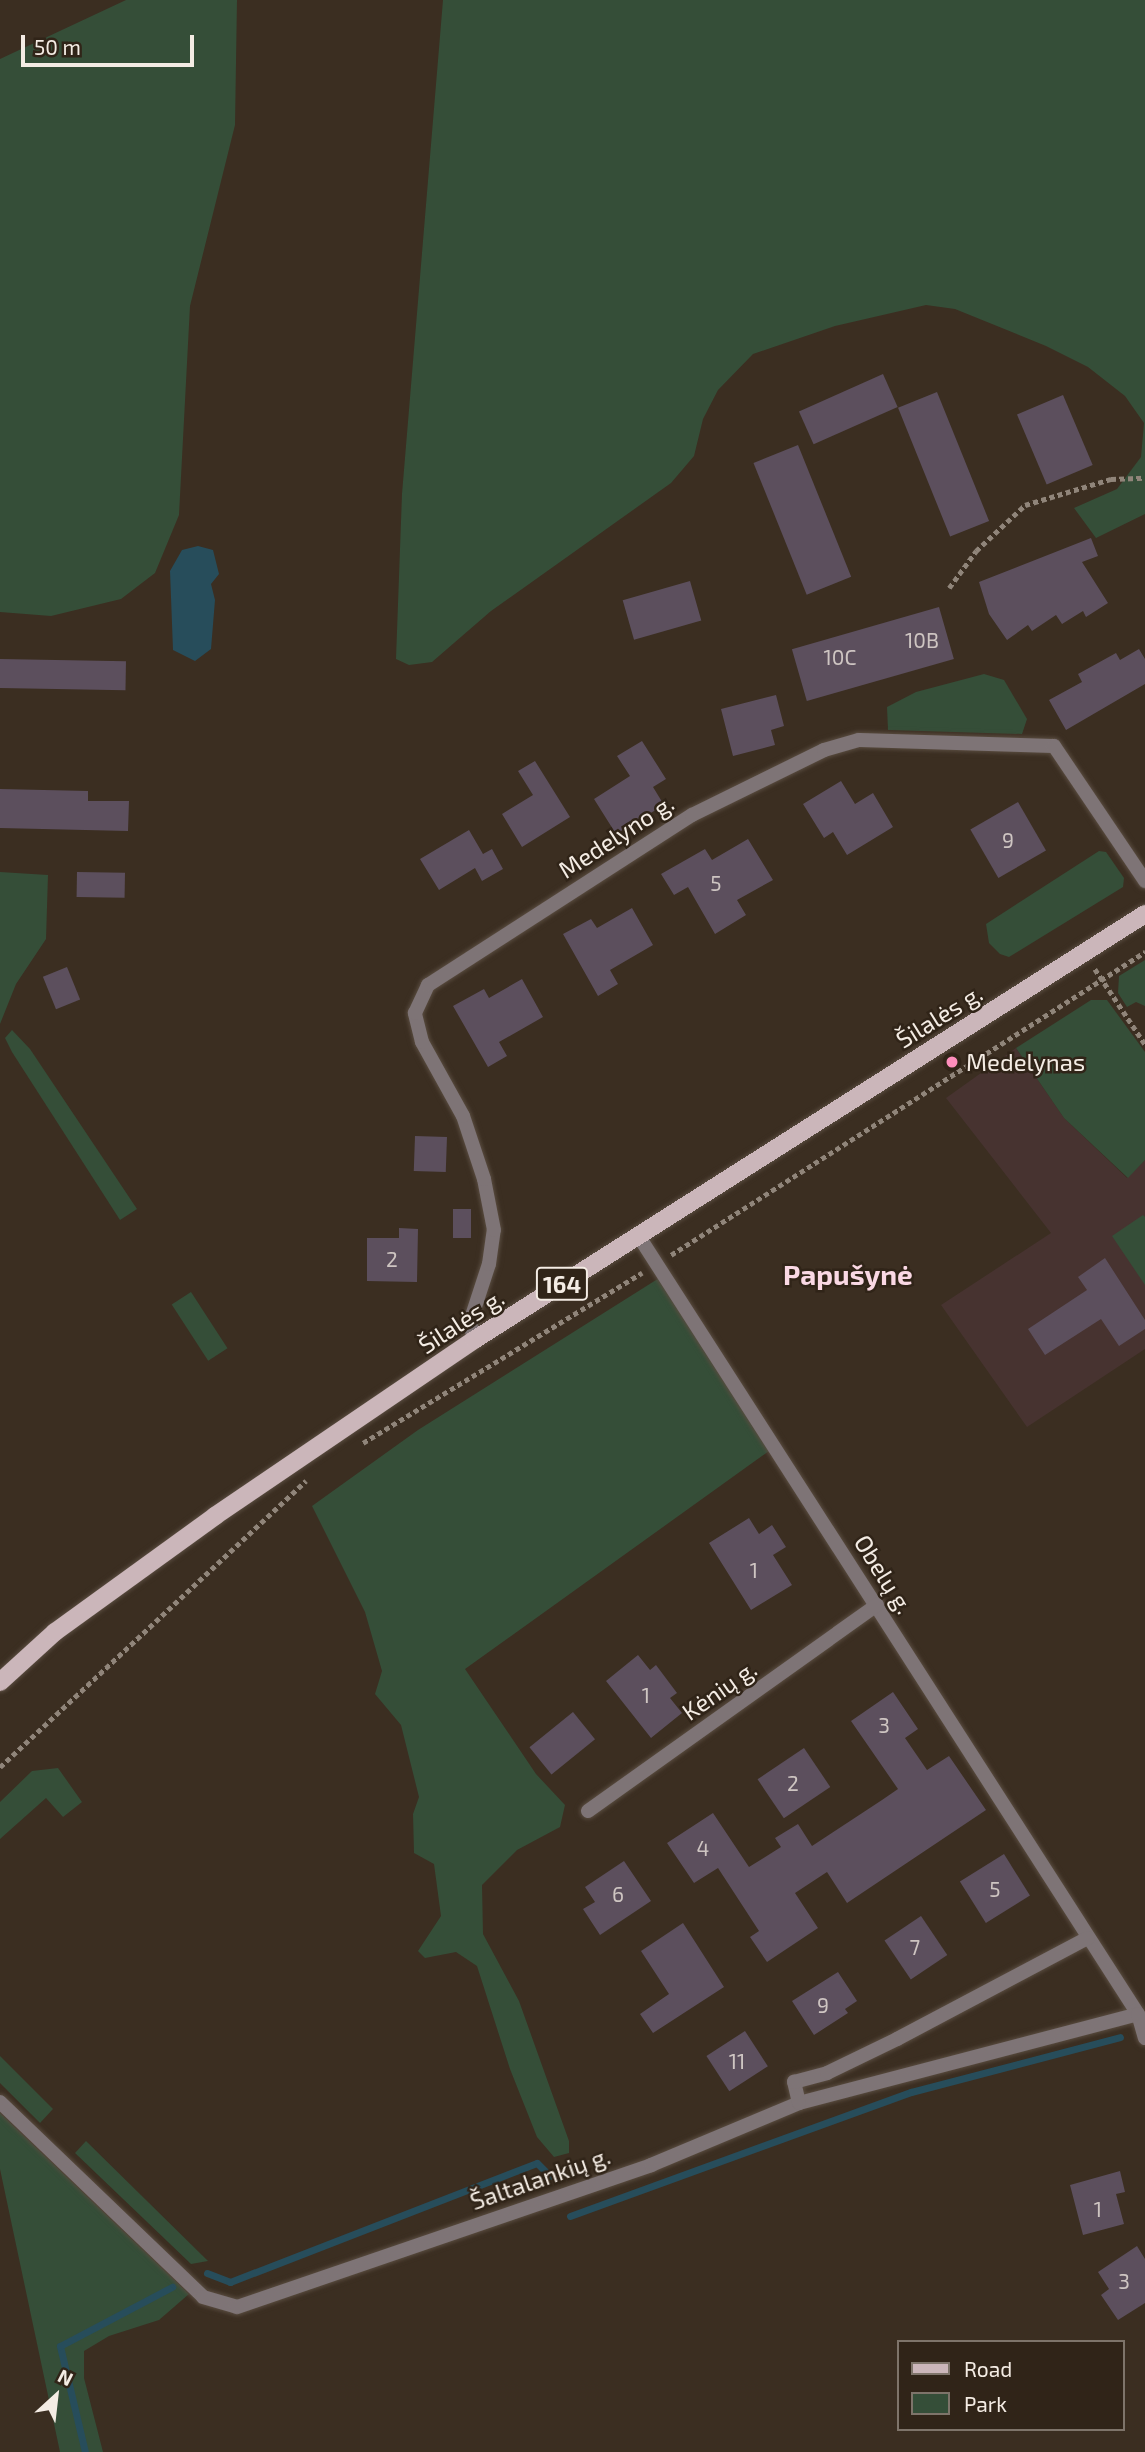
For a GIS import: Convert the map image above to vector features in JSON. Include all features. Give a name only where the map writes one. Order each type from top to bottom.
[{"type":"main road","name":"Šilalės g.","points":[[0,1682],[55,1632],[215,1516],[474,1340],[1145,914]]},
{"type":"street","name":"Medelyno g.","points":[[474,1340],[470,1322],[489,1264],[494,1230],[484,1179],[463,1116],[422,1042],[415,1013],[428,985],[692,815],[824,750],[859,740],[1054,746],[1145,881]]},
{"type":"street","name":"Obelų g.","points":[[638,1236],[1138,2014]]},
{"type":"street","name":"Kėnių g.","points":[[588,1811],[877,1605]]},
{"type":"street","points":[[799,2103],[794,2082],[827,2073],[886,2045],[1088,1938]]},
{"type":"street","points":[[1138,2014],[1145,2038]]},
{"type":"street","name":"Šaltalankių g.","points":[[0,2102],[203,2297],[237,2307],[651,2165],[799,2103],[1138,2014]]},
{"type":"path","points":[[949,588],[976,551],[1025,505],[1111,479],[1145,478]]},
{"type":"path","points":[[352,1449],[657,1264],[1145,952]]},
{"type":"path","points":[[1084,953],[1145,1044]]},
{"type":"path","points":[[0,1767],[185,1598],[286,1495],[308,1480]]},
{"type":"shaded area","points":[[1016,1048],[1064,1118],[1127,1178],[1145,1160],[1145,1349],[1027,1427],[941,1305],[1051,1233],[946,1098]]},
{"type":"green space","points":[[126,0],[237,0],[235,125],[190,306],[179,515],[155,573],[121,599],[51,616],[0,612],[0,59]]},
{"type":"green space","points":[[443,0],[1145,0],[1145,514],[1096,538],[1074,508],[1117,489],[1141,457],[1144,423],[1125,396],[1088,367],[1046,346],[955,309],[926,305],[835,326],[753,354],[718,390],[703,419],[694,456],[671,483],[491,611],[432,662],[409,665],[396,659],[402,494]]},
{"type":"green space","points":[[984,674],[1004,680],[1027,719],[1022,734],[888,730],[887,707],[916,692]]},
{"type":"green space","points":[[1099,851],[1106,852],[1124,878],[1123,887],[1009,957],[1000,954],[989,943],[986,924]]},
{"type":"green space","points":[[0,872],[48,875],[46,939],[16,984],[0,1024]]},
{"type":"green space","points":[[1145,960],[1145,1006],[1136,1002],[1127,1007],[1118,993],[1119,976]]},
{"type":"green space","points":[[1091,1000],[1107,1000],[1145,1052],[1145,1160],[1128,1178],[1064,1118],[1016,1048]]},
{"type":"green space","points":[[12,1030],[30,1049],[137,1209],[120,1220],[12,1052],[5,1038]]},
{"type":"green space","points":[[1143,1215],[1145,1217],[1145,1285],[1112,1236]]},
{"type":"green space","points":[[664,1275],[776,1446],[465,1669],[536,1774],[565,1805],[560,1827],[517,1850],[482,1885],[483,1934],[519,2001],[569,2141],[569,2153],[554,2157],[537,2137],[510,2069],[477,1966],[456,1952],[425,1958],[418,1951],[441,1916],[434,1864],[414,1853],[413,1814],[419,1797],[401,1725],[375,1694],[382,1671],[365,1612],[312,1506],[418,1430]]},
{"type":"green space","points":[[191,1292],[227,1348],[208,1361],[172,1305]]},
{"type":"green space","points":[[58,1768],[82,1802],[63,1817],[46,1798],[0,1839],[0,1802],[32,1771]]},
{"type":"green space","points":[[0,2056],[53,2109],[40,2123],[0,2083]]},
{"type":"green space","points":[[0,2113],[189,2294],[159,2320],[109,2336],[84,2351],[84,2378],[103,2452],[60,2452],[0,2169]]},
{"type":"green space","points":[[86,2141],[208,2261],[191,2264],[75,2153]]},
{"type":"water","points":[[198,546],[213,550],[219,574],[211,584],[215,600],[211,649],[195,661],[173,650],[170,571],[182,550]]},
{"type":"building","points":[[883,374],[898,407],[814,444],[799,411]]},
{"type":"building","points":[[937,392],[989,521],[950,537],[898,408]]},
{"type":"building","points":[[1063,395],[1093,465],[1047,484],[1017,415]]},
{"type":"building","points":[[798,445],[851,577],[807,595],[753,463]]},
{"type":"building","points":[[1091,538],[1098,556],[1082,562],[1108,603],[1086,617],[1083,611],[1062,624],[1056,615],[1032,631],[1028,625],[1007,640],[989,614],[979,582]]},
{"type":"building","points":[[690,581],[701,620],[634,640],[623,600]]},
{"type":"building","points":[[939,607],[954,659],[807,701],[792,649]]},
{"type":"building","points":[[1139,649],[1145,659],[1145,684],[1066,730],[1049,700],[1082,682],[1078,674],[1116,653],[1120,660]]},
{"type":"building","points":[[0,659],[126,661],[125,690],[0,688]]},
{"type":"building","points":[[776,695],[784,726],[771,730],[775,745],[733,756],[721,709]]},
{"type":"building","points":[[642,741],[666,779],[653,787],[664,805],[616,834],[594,799],[630,776],[617,756]]},
{"type":"building","points":[[535,761],[570,817],[522,847],[502,814],[533,795],[518,771]]},
{"type":"building","points":[[841,781],[855,804],[873,793],[893,827],[847,855],[833,832],[824,838],[803,804]]},
{"type":"building","points":[[0,789],[88,791],[88,801],[129,801],[128,831],[0,828]]},
{"type":"building","points":[[1018,802],[1046,850],[998,878],[970,830]]},
{"type":"building","points":[[469,830],[483,854],[492,849],[503,869],[482,881],[475,868],[439,890],[420,859]]},
{"type":"building","points":[[748,839],[773,880],[737,900],[746,915],[715,934],[688,887],[674,895],[661,874],[705,849],[712,860]]},
{"type":"building","points":[[77,872],[125,873],[125,898],[77,897]]},
{"type":"building","points":[[632,908],[653,945],[610,970],[618,984],[598,996],[563,934],[591,919],[597,928]]},
{"type":"building","points":[[67,967],[80,999],[56,1009],[43,977]]},
{"type":"building","points":[[522,979],[543,1017],[499,1042],[507,1056],[488,1067],[453,1006],[484,989],[489,998]]},
{"type":"building","points":[[415,1136],[447,1137],[446,1172],[414,1171]]},
{"type":"building","points":[[453,1209],[471,1209],[471,1238],[453,1238]]},
{"type":"building","points":[[399,1228],[418,1229],[417,1282],[367,1281],[367,1238],[399,1238]]},
{"type":"building","points":[[1105,1258],[1145,1320],[1145,1329],[1119,1346],[1101,1319],[1045,1355],[1028,1329],[1087,1290],[1078,1277]]},
{"type":"building","points":[[749,1518],[759,1534],[772,1525],[786,1547],[773,1555],[792,1585],[751,1610],[709,1543]]},
{"type":"building","points":[[638,1655],[650,1670],[656,1665],[677,1693],[670,1698],[682,1713],[651,1738],[606,1681]]},
{"type":"building","points":[[893,1692],[918,1729],[905,1738],[927,1770],[949,1756],[986,1810],[847,1903],[827,1872],[795,1893],[818,1928],[767,1962],[750,1937],[759,1931],[718,1868],[694,1883],[667,1843],[713,1813],[749,1867],[781,1847],[775,1838],[798,1824],[812,1846],[882,1800],[898,1789],[851,1721]]},
{"type":"building","points":[[573,1712],[595,1739],[552,1774],[529,1747]]},
{"type":"building","points":[[804,1748],[830,1787],[784,1818],[758,1779]]},
{"type":"building","points":[[1004,1854],[1030,1896],[986,1923],[960,1882]]},
{"type":"building","points":[[624,1861],[651,1901],[600,1935],[583,1909],[595,1902],[585,1887]]},
{"type":"building","points":[[921,1916],[947,1955],[911,1980],[885,1941]]},
{"type":"building","points":[[683,1923],[724,1987],[653,2033],[640,2014],[669,1994],[641,1951]]},
{"type":"building","points":[[838,1972],[857,2001],[845,2009],[848,2013],[814,2035],[792,2001]]},
{"type":"building","points":[[745,2031],[768,2066],[729,2091],[706,2056]]},
{"type":"building","points":[[1120,2171],[1125,2192],[1116,2194],[1124,2224],[1083,2235],[1070,2185]]},
{"type":"building","points":[[1137,2246],[1145,2259],[1145,2303],[1118,2320],[1101,2295],[1109,2289],[1098,2272]]},
{"type":"waterway","points":[[570,2216],[911,2092],[1120,2037]]},
{"type":"waterway","points":[[207,2273],[230,2282],[537,2163],[550,2176]]},
{"type":"waterway","points":[[85,2452],[60,2346],[172,2287]]},
{"type":"place","name":"Medelynas","points":[[952,1062]]},
{"type":"district","name":"Papušynė","points":[[848,1274]]}]
